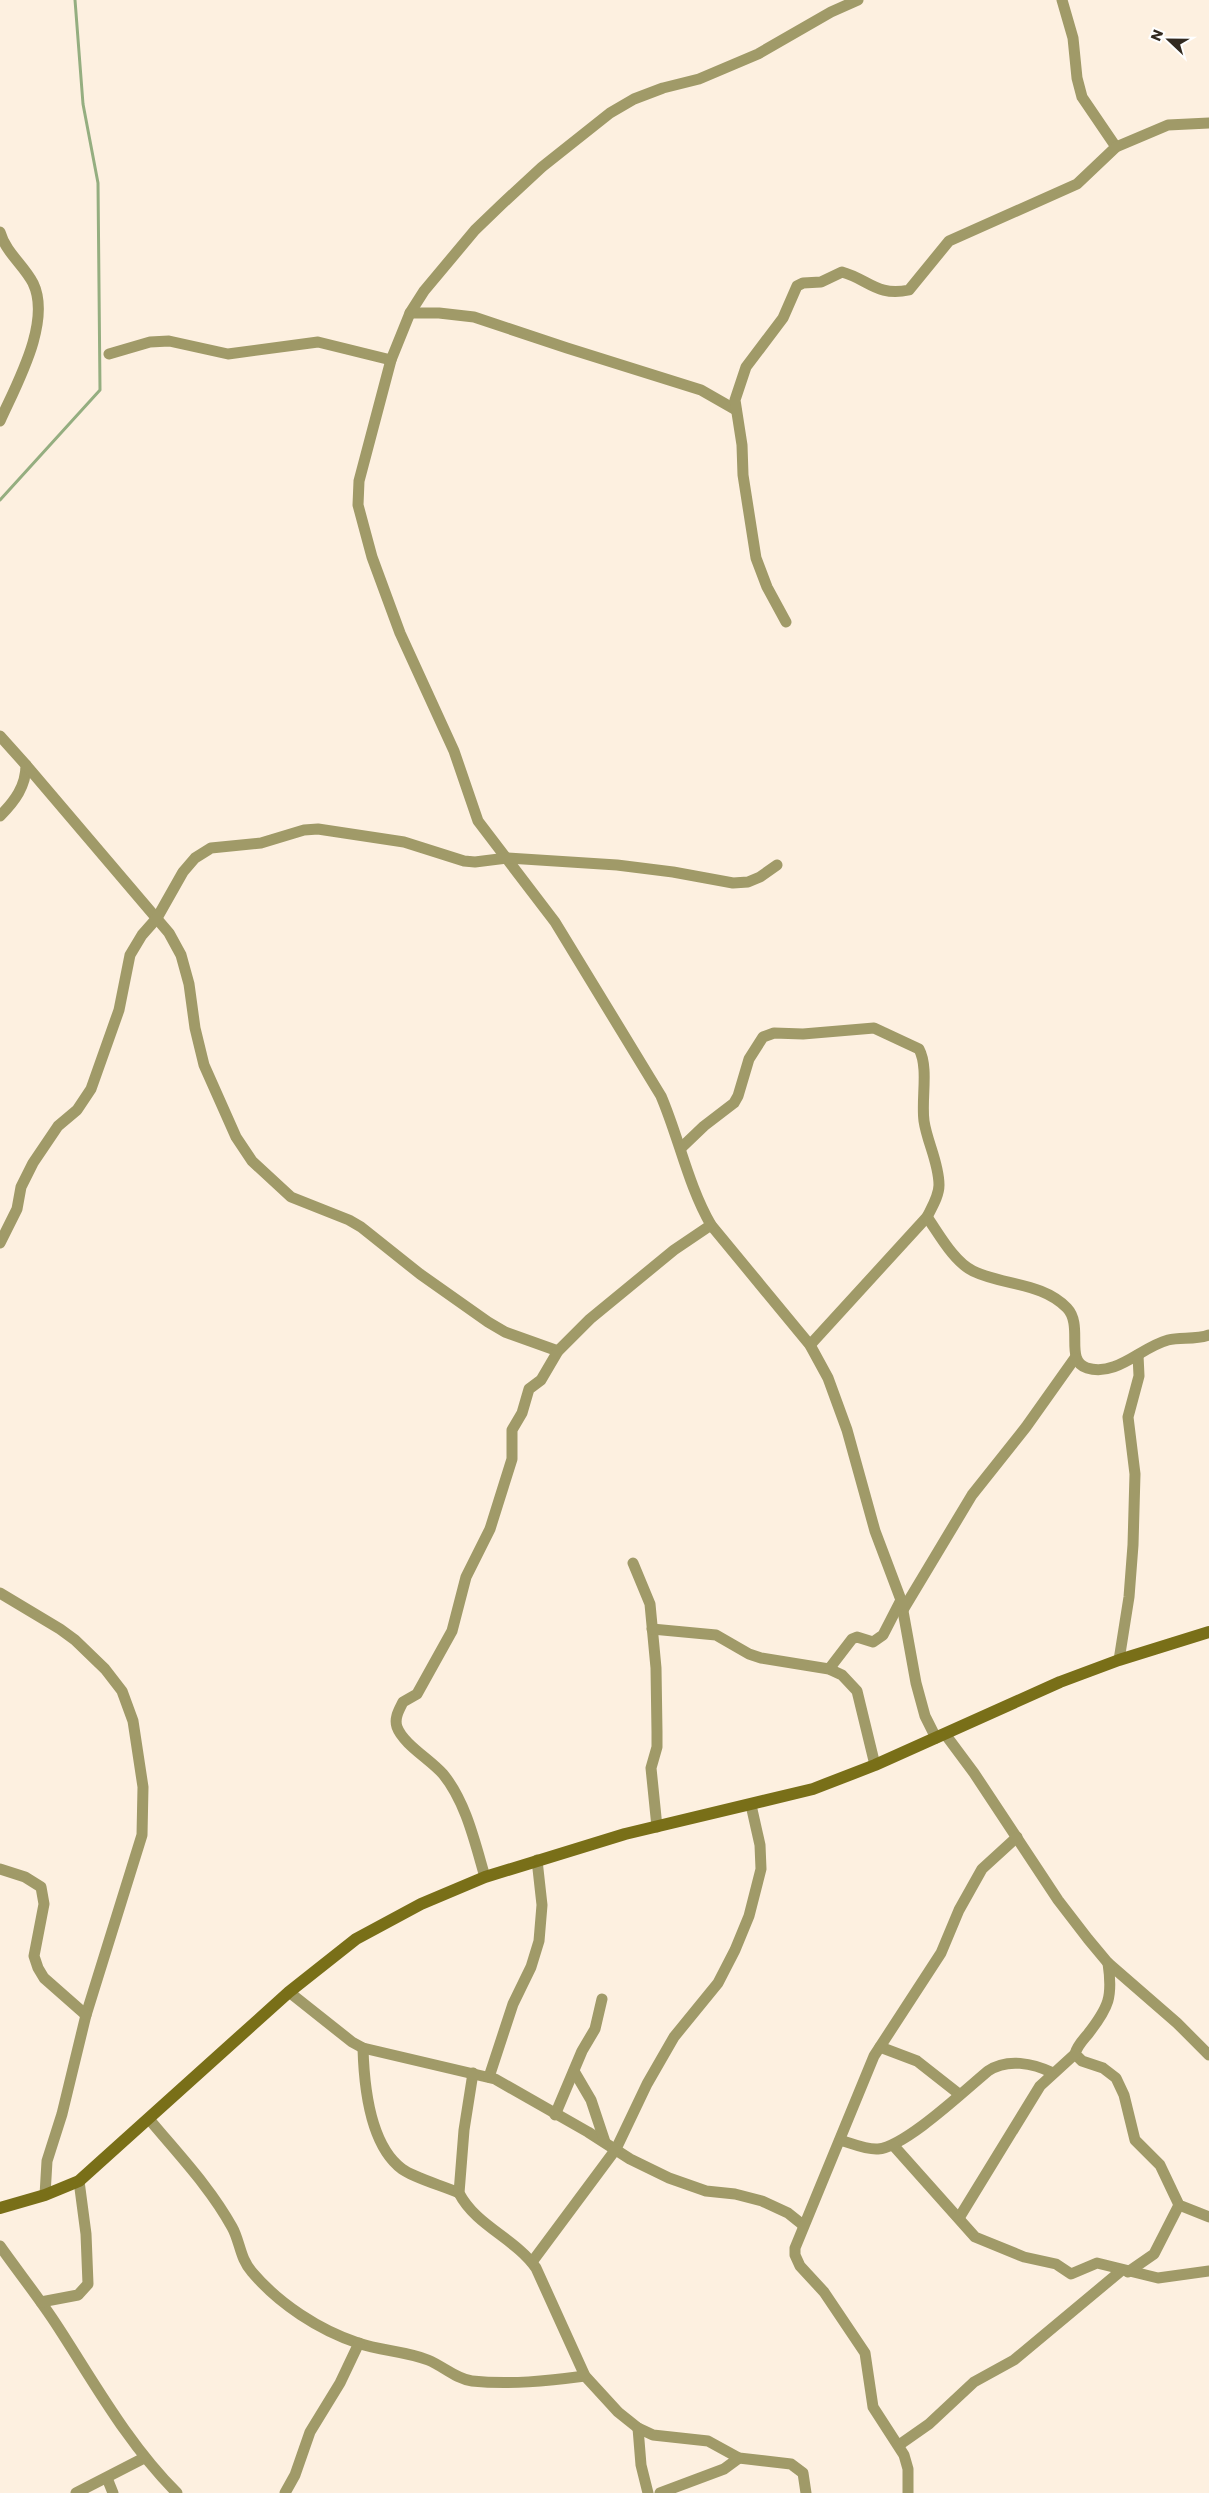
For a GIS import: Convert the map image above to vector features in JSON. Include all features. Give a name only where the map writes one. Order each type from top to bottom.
[{"type":"street","points":[[858,0],[830,12],[758,54],[699,78],[634,99],[610,113],[542,167],[475,230],[424,291],[410,312],[391,360],[359,481],[358,505],[362,528],[400,633],[454,751],[478,821],[555,922],[661,1096],[681,1148],[699,1205],[711,1225],[810,1345],[828,1378],[844,1421],[876,1531],[902,1605],[916,1683],[925,1716],[1017,1837],[1058,1900],[1108,1963],[1177,2023],[1209,2055]]},
{"type":"street","points":[[1062,0],[1073,38],[1082,96],[1116,148]]},
{"type":"street","points":[[786,622],[767,587],[756,558],[743,475],[742,445],[736,410],[736,392],[746,367],[782,318],[797,286],[821,282],[842,272],[872,288],[886,291],[908,290],[949,241],[1077,184],[1116,148],[1168,125],[1209,123]]},
{"type":"street","points":[[0,232],[6,250],[24,267],[34,285],[39,307],[30,352],[0,421]]},
{"type":"street","points":[[410,312],[439,312],[474,317],[701,390],[736,410]]},
{"type":"street","points":[[109,354],[150,342],[169,341],[228,354],[318,342],[391,360]]},
{"type":"street","points":[[0,736],[169,933],[180,955],[189,984],[195,1028],[204,1065],[236,1137],[252,1160],[291,1197],[360,1227],[420,1274],[488,1322],[506,1332],[558,1351]]},
{"type":"street","points":[[0,816],[22,789],[26,778],[26,765]]},
{"type":"street","points":[[0,1243],[17,1209],[21,1187],[33,1163],[58,1126],[77,1110],[91,1089],[119,1010],[130,955],[157,918],[183,872],[195,858],[211,848],[261,843],[309,829],[356,833],[404,842],[464,861],[475,862],[507,858],[617,865],[673,872],[733,883],[748,882],[760,877],[777,865]]},
{"type":"street","points":[[681,1148],[704,1126],[734,1103],[738,1096],[749,1059],[763,1038],[774,1033],[803,1034],[874,1028],[912,1045],[922,1055],[924,1122],[939,1185],[936,1198],[927,1217],[810,1345]]},
{"type":"street","points":[[829,1669],[852,1639],[857,1637],[870,1642],[880,1638],[972,1495],[1026,1427],[1075,1358],[1075,1322],[1069,1310],[1056,1297],[1029,1286],[981,1274],[966,1266],[927,1217]]},
{"type":"street","points":[[485,1877],[467,1819],[450,1784],[425,1756],[404,1738],[398,1728],[396,1718],[403,1702],[417,1694],[449,1638],[466,1577],[490,1528],[512,1459],[512,1430],[522,1413],[528,1391],[545,1375],[558,1351],[613,1299],[674,1250],[711,1225]]},
{"type":"street","points":[[1075,1358],[1080,1365],[1098,1370],[1113,1367],[1167,1340],[1209,1335]]},
{"type":"street","points":[[1119,1660],[1130,1597],[1135,1474],[1128,1417],[1139,1376],[1138,1355]]},
{"type":"street","points":[[633,1563],[649,1598],[656,1668],[657,1740],[651,1768],[657,1827]]},
{"type":"street","points":[[0,1593],[60,1629],[94,1658],[122,1691],[133,1721],[143,1787],[142,1835],[86,2015],[62,2114],[47,2161],[45,2195]]},
{"type":"street","points":[[652,1629],[716,1634],[749,1654],[761,1658],[829,1669],[842,1675],[857,1691],[876,1765]]},
{"type":"street","points":[[0,2208],[45,2195],[79,2181],[289,1992],[356,1939],[421,1904],[485,1877],[625,1834],[813,1789],[876,1765],[1060,1682],[1119,1660],[1209,1632]]},
{"type":"street","points":[[532,2262],[616,2149],[647,2084],[674,2037],[718,1983],[750,1916],[761,1869],[760,1846],[751,1805]]},
{"type":"street","points":[[908,2493],[908,2469],[899,2445],[875,2413],[865,2353],[828,2297],[807,2275],[795,2255],[795,2248],[870,2063],[941,1953],[962,1905],[982,1869],[1017,1837]]},
{"type":"street","points":[[489,2077],[514,2004],[531,1967],[540,1941],[542,1905],[538,1860]]},
{"type":"street","points":[[0,1869],[24,1877],[41,1887],[44,1904],[34,1956],[38,1968],[44,1978],[86,2015]]},
{"type":"street","points":[[959,2218],[1040,2086],[1075,2054],[1080,2044],[1104,2014],[1109,2003],[1111,1988],[1108,1963]]},
{"type":"street","points":[[289,1992],[352,2042],[363,2048],[489,2077],[668,2178],[706,2191],[735,2194],[762,2201],[788,2213],[803,2225]]},
{"type":"street","points":[[555,2115],[585,2044],[595,2029],[602,1999]]},
{"type":"street","points":[[880,2047],[918,2060],[959,2094]]},
{"type":"street","points":[[363,2048],[364,2079],[375,2128],[384,2146],[403,2169],[459,2193],[478,2218],[532,2262],[541,2276],[585,2376],[618,2412],[638,2428],[653,2435],[708,2441],[740,2458],[782,2462],[799,2468],[806,2480],[806,2493]]},
{"type":"street","points":[[1075,2054],[1082,2061],[1103,2068],[1116,2078],[1124,2095],[1135,2140],[1160,2165],[1179,2205],[1209,2217]]},
{"type":"street","points":[[840,2140],[875,2150],[892,2145],[910,2134],[988,2071],[1000,2064],[1020,2063],[1053,2073]]},
{"type":"street","points":[[574,2071],[591,2100],[605,2142]]},
{"type":"street","points":[[459,2193],[464,2130],[473,2073]]},
{"type":"street","points":[[149,2119],[205,2186],[233,2229],[250,2271],[278,2298],[302,2315],[332,2332],[359,2344],[426,2359],[462,2379],[471,2381],[518,2383],[585,2376]]},
{"type":"street","points":[[892,2145],[980,2239],[1024,2257],[1056,2264],[1071,2274],[1097,2263],[1148,2277],[1168,2278],[1209,2271]]},
{"type":"street","points":[[41,2302],[78,2295],[88,2284],[86,2234],[79,2181]]},
{"type":"street","points":[[899,2445],[929,2424],[974,2382],[1014,2360],[1039,2338],[1125,2271],[1154,2254],[1179,2205]]},
{"type":"street","points":[[0,2246],[41,2302],[144,2458],[177,2493]]},
{"type":"street","points":[[285,2493],[295,2475],[310,2432],[340,2383],[359,2344]]},
{"type":"street","points":[[638,2428],[641,2465],[648,2493]]},
{"type":"street","points":[[76,2493],[144,2458]]},
{"type":"street","points":[[660,2493],[712,2474],[740,2458]]},
{"type":"street","points":[[107,2478],[113,2493]]},
{"type":"waterway","points":[[0,500],[100,390],[98,183],[83,104],[75,0]]}]
